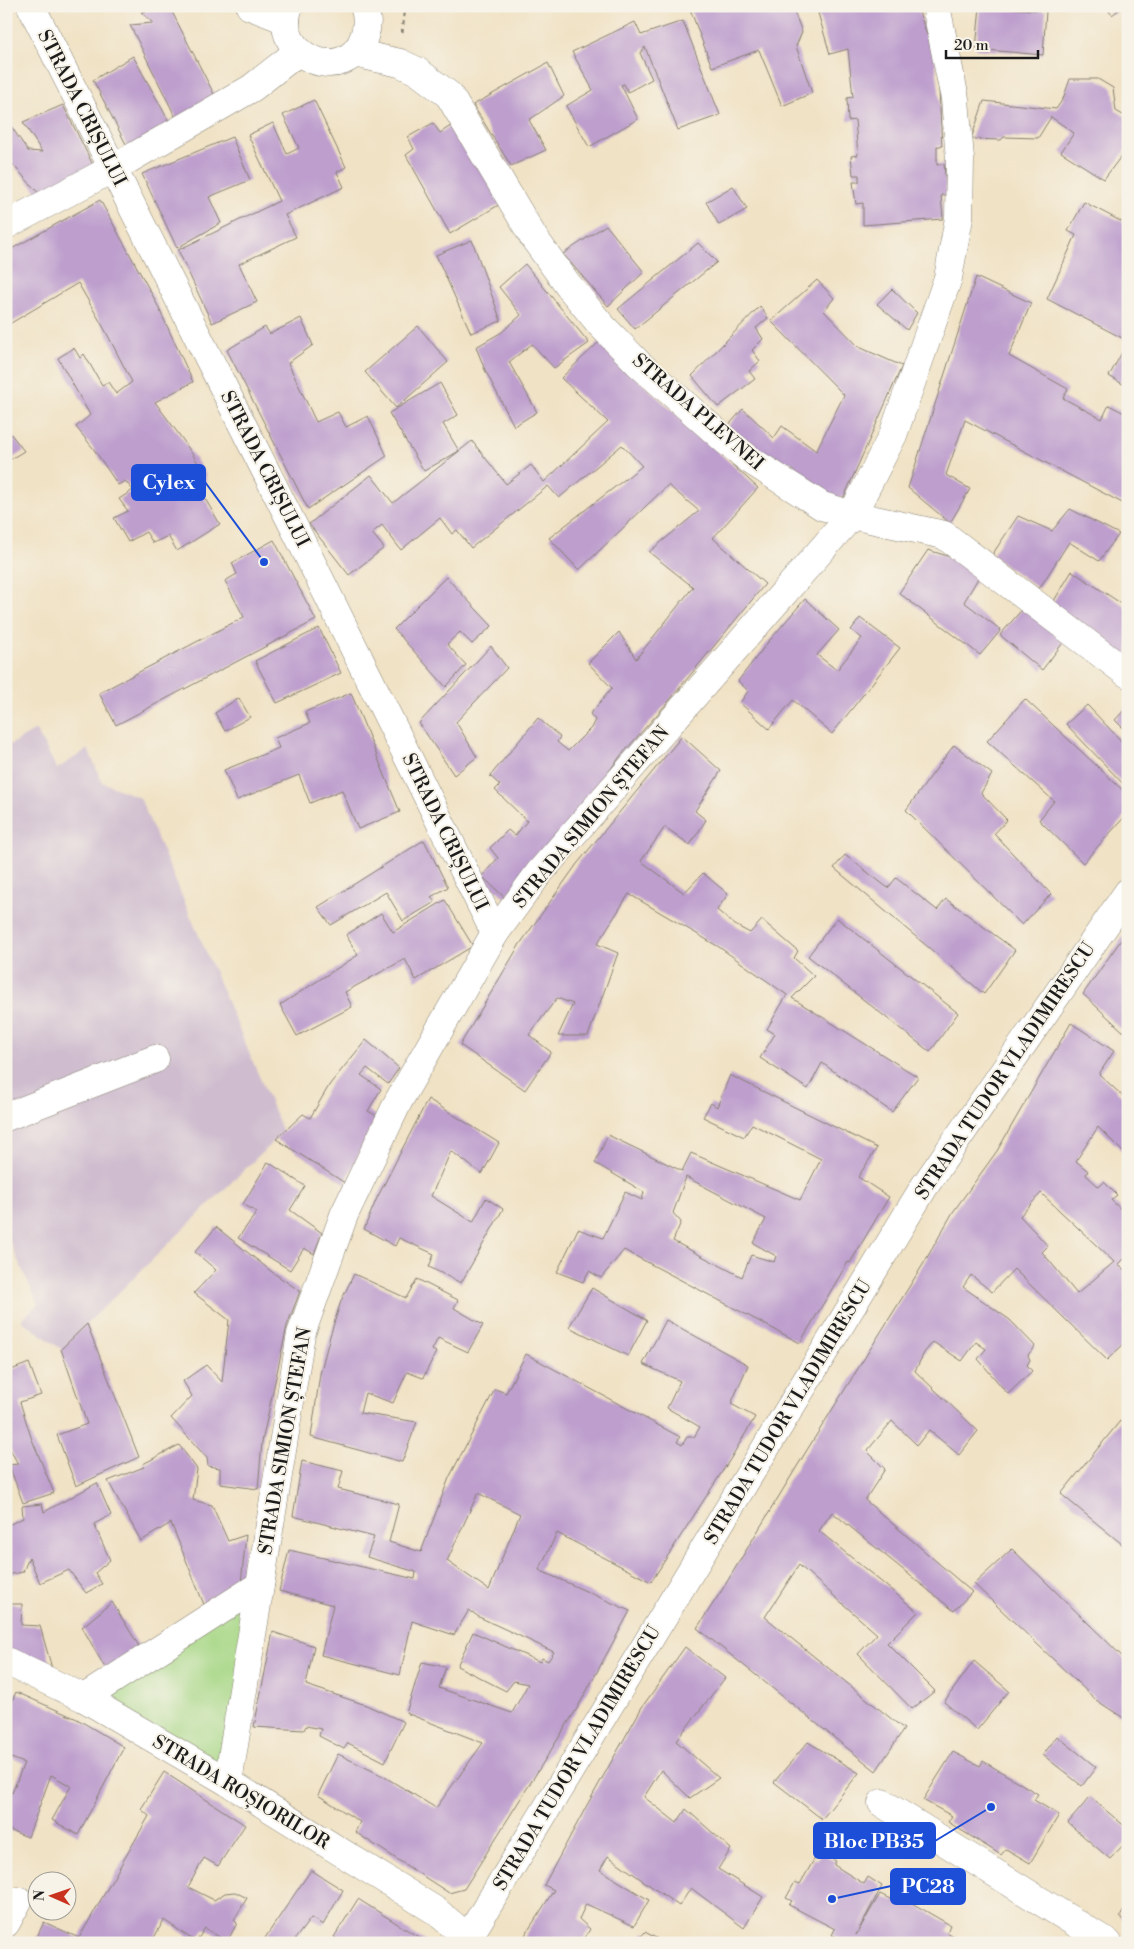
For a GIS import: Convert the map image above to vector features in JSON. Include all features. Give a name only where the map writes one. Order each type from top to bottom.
[{"type":"street","name":"STRADA CRIȘULUI","points":[[31,6],[298,534],[495,933]]},
{"type":"street","points":[[250,6],[288,13],[287,31],[291,42],[299,51],[313,60],[330,63],[339,61],[354,53],[362,42],[367,29],[367,15],[364,6]]},
{"type":"street","name":"STRADA SIMION ȘTEFAN","points":[[228,1782],[301,1334],[344,1215],[399,1100],[495,933],[539,873],[852,515],[893,435],[948,278],[959,218],[960,159],[955,99],[936,6]]},
{"type":"street","points":[[6,225],[112,169],[252,88],[299,51]]},
{"type":"street","name":"STRADA PLEVNEI","points":[[354,53],[400,63],[417,71],[449,95],[534,238],[568,285],[601,325],[639,364],[698,418],[750,460],[822,506],[852,515],[944,535],[1128,674]]},
{"type":"street","name":"STRADA TUDOR VLADIMIRESCU","points":[[467,1942],[924,1187],[1128,892]]},
{"type":"street","points":[[6,1117],[155,1060]]},
{"type":"street","points":[[84,1698],[260,1585]]},
{"type":"street","name":"STRADA ROȘIORILOR","points":[[6,1661],[84,1698],[228,1782],[436,1911],[467,1942]]},
{"type":"street","points":[[882,1803],[1108,1943]]},
{"type":"shaded area","points":[[36,730],[57,769],[88,749],[102,782],[140,798],[283,1132],[61,1349],[21,1320],[38,1304],[6,1234],[6,747]]},
{"type":"green space","points":[[260,1585],[228,1782],[84,1698]]},
{"type":"building","points":[[169,6],[216,98],[178,122],[130,25],[153,23],[141,12]]},
{"type":"building","points":[[697,6],[792,6],[802,32],[796,46],[812,93],[782,106],[759,50],[712,67],[690,9]]},
{"type":"building","points":[[816,6],[917,6],[935,58],[939,90],[942,146],[937,146],[937,165],[944,164],[947,195],[941,195],[943,219],[863,225],[863,203],[856,204],[853,182],[859,182],[859,175],[853,175],[851,156],[858,155],[855,120],[848,121],[847,98],[853,97],[848,49],[830,54]]},
{"type":"building","points":[[980,6],[1046,11],[1043,55],[976,49]]},
{"type":"building","points":[[1105,6],[1124,6],[1112,15]]},
{"type":"building","points":[[683,21],[720,115],[678,130],[645,47],[640,53],[652,79],[628,92],[624,84],[621,85],[638,119],[589,147],[566,106],[593,90],[572,52],[635,22],[641,35]]},
{"type":"building","points":[[133,56],[171,125],[129,150],[93,80]]},
{"type":"building","points":[[548,63],[564,96],[529,120],[546,150],[511,166],[473,105]]},
{"type":"building","points":[[1070,79],[1098,79],[1113,88],[1116,111],[1128,118],[1128,147],[1104,179],[1061,152],[1074,133],[1051,117],[1038,138],[1004,137],[1001,140],[971,139],[984,101],[1056,109],[1063,99]]},
{"type":"building","points":[[314,100],[346,167],[337,172],[344,187],[285,215],[296,237],[239,264],[257,302],[212,323],[178,250],[279,201],[248,135],[273,123],[287,154],[299,148],[283,115]]},
{"type":"building","points":[[63,105],[93,165],[42,197],[6,157],[6,119],[28,151],[42,152],[23,122]]},
{"type":"building","points":[[433,123],[440,133],[452,125],[502,203],[450,234],[406,155],[414,149],[408,137]]},
{"type":"building","points":[[232,137],[250,180],[209,197],[221,223],[177,248],[142,174]]},
{"type":"building","points":[[733,186],[747,209],[719,225],[706,202]]},
{"type":"building","points":[[100,200],[155,300],[193,382],[155,402],[206,475],[204,497],[220,524],[177,551],[168,536],[153,543],[146,532],[128,542],[114,518],[128,511],[119,499],[133,490],[125,481],[118,485],[76,427],[90,415],[58,358],[74,348],[80,358],[84,354],[102,385],[108,382],[116,394],[132,382],[78,283],[6,326],[6,252]]},
{"type":"building","points":[[1084,202],[1128,225],[1128,341],[1047,299],[1076,235],[1068,231]]},
{"type":"building","points":[[606,225],[644,272],[608,306],[563,254]]},
{"type":"building","points":[[472,240],[501,321],[471,333],[436,255]]},
{"type":"building","points":[[698,243],[717,262],[635,329],[618,309]]},
{"type":"building","points":[[525,264],[589,343],[554,368],[532,344],[509,362],[537,412],[514,426],[485,370],[476,347],[502,332],[521,315],[499,287]]},
{"type":"building","points":[[976,277],[1031,303],[1009,356],[1068,389],[1063,398],[1102,419],[1109,405],[1128,415],[1128,506],[965,420],[946,475],[970,489],[950,523],[908,488]]},
{"type":"building","points":[[817,280],[834,298],[824,311],[859,347],[902,366],[844,497],[826,499],[797,484],[728,426],[743,409],[774,438],[782,426],[816,451],[844,395],[771,321]]},
{"type":"building","points":[[892,289],[917,313],[907,330],[877,304]]},
{"type":"building","points":[[760,306],[768,318],[756,328],[763,339],[752,350],[760,361],[749,371],[755,379],[718,407],[692,376]]},
{"type":"building","points":[[301,318],[313,345],[288,363],[316,422],[338,412],[346,427],[368,416],[387,456],[308,509],[227,350],[265,327],[270,334]]},
{"type":"building","points":[[418,326],[448,362],[396,408],[365,372]]},
{"type":"building","points":[[599,342],[758,488],[713,538],[765,584],[669,701],[622,754],[577,814],[505,898],[482,876],[498,858],[490,848],[508,830],[515,836],[527,821],[495,790],[500,785],[490,776],[538,718],[560,737],[557,742],[568,751],[591,728],[595,720],[590,714],[612,688],[588,663],[619,632],[636,659],[693,587],[649,552],[699,511],[668,485],[579,570],[549,538],[642,466],[622,445],[559,498],[548,486],[471,548],[457,530],[452,534],[440,518],[401,550],[382,525],[372,533],[384,548],[349,575],[309,524],[371,475],[393,503],[472,441],[506,484],[531,465],[544,482],[608,422],[561,378]]},
{"type":"building","points":[[1128,342],[1128,387],[1109,376]]},
{"type":"building","points":[[440,383],[458,415],[443,424],[459,451],[424,471],[389,413]]},
{"type":"building","points":[[10,433],[24,451],[6,462],[6,435]]},
{"type":"building","points":[[1070,509],[1119,534],[1099,561],[1069,542],[1039,589],[992,555],[1018,516],[1052,531]]},
{"type":"building","points":[[274,540],[316,620],[116,725],[99,693],[244,617],[225,581],[237,574],[232,563]]},
{"type":"building","points":[[928,550],[954,558],[980,575],[964,602],[1001,630],[980,655],[899,593]]},
{"type":"building","points":[[1072,571],[1128,608],[1128,664],[1052,604]]},
{"type":"building","points":[[446,577],[492,626],[472,644],[460,632],[447,644],[466,665],[446,687],[394,629]]},
{"type":"building","points":[[805,599],[839,630],[817,655],[837,670],[862,638],[851,630],[860,618],[900,648],[832,734],[793,700],[769,729],[740,703],[748,691],[738,681]]},
{"type":"building","points":[[1025,606],[1066,639],[1042,670],[1000,635]]},
{"type":"building","points":[[319,628],[341,673],[277,703],[255,661]]},
{"type":"building","points":[[491,646],[507,668],[456,722],[477,757],[454,775],[419,723]]},
{"type":"building","points":[[351,693],[400,812],[358,829],[342,790],[310,803],[299,775],[237,800],[224,770],[279,748],[275,738],[310,723],[305,712]]},
{"type":"building","points":[[239,698],[250,717],[225,731],[215,713]]},
{"type":"building","points":[[1025,699],[1128,795],[1128,813],[1083,863],[1039,820],[1054,801],[987,741]]},
{"type":"building","points":[[1087,705],[1128,748],[1128,789],[1066,724]]},
{"type":"building","points":[[1128,706],[1128,733],[1115,720]]},
{"type":"building","points":[[682,736],[721,771],[695,811],[706,820],[690,845],[665,827],[641,861],[684,893],[703,873],[728,894],[717,910],[735,925],[750,933],[762,920],[798,951],[794,958],[814,976],[792,998],[918,1077],[892,1112],[822,1063],[808,1089],[760,1058],[775,1034],[767,1029],[787,995],[719,947],[629,894],[597,944],[618,953],[588,1036],[558,1036],[573,1004],[557,998],[529,1035],[551,1052],[525,1090],[460,1045],[520,944],[577,864]]},
{"type":"building","points":[[954,745],[992,774],[981,793],[1007,820],[994,834],[1051,894],[1022,925],[906,810]]},
{"type":"building","points":[[424,840],[448,887],[431,897],[435,902],[403,921],[386,892],[331,925],[318,907]]},
{"type":"building","points":[[845,855],[888,888],[896,878],[937,910],[946,899],[1015,950],[984,994],[834,868]]},
{"type":"building","points":[[445,900],[473,946],[416,980],[405,959],[345,992],[352,1007],[297,1036],[280,1005],[358,955],[346,935],[381,913],[393,932]]},
{"type":"building","points":[[837,918],[958,1013],[930,1052],[808,956]]},
{"type":"building","points":[[1128,930],[1128,1036],[1083,994]]},
{"type":"building","points":[[1071,1023],[1114,1051],[1099,1074],[1128,1101],[1128,1147],[1123,1152],[1098,1127],[1076,1161],[1088,1171],[1086,1175],[1099,1187],[1104,1182],[1117,1195],[1111,1200],[1128,1216],[1128,1255],[1118,1265],[1128,1272],[1128,1340],[1107,1360],[1014,1269],[992,1292],[971,1275],[963,1287],[1010,1320],[1035,1346],[1028,1355],[1030,1360],[1027,1365],[1032,1371],[1008,1394],[978,1359],[986,1349],[976,1342],[962,1361],[933,1342],[924,1353],[915,1371],[978,1431],[959,1455],[929,1430],[917,1445],[892,1421],[867,1451],[885,1469],[865,1500],[972,1592],[954,1611],[832,1512],[819,1531],[918,1612],[887,1643],[935,1691],[912,1709],[858,1654],[877,1634],[799,1565],[765,1617],[904,1729],[876,1771],[697,1628],[924,1263],[953,1212],[997,1151]],"holes":[[[1041,1193],[1114,1262],[1077,1294],[1042,1252],[1048,1246],[1020,1216]]]},
{"type":"building","points":[[366,1040],[399,1068],[388,1084],[367,1068],[361,1075],[381,1089],[368,1111],[377,1116],[345,1183],[276,1139],[303,1114],[310,1118],[330,1084]]},
{"type":"building","points":[[730,1075],[877,1148],[858,1177],[889,1197],[800,1343],[624,1250],[601,1278],[589,1271],[583,1282],[557,1272],[578,1229],[603,1238],[625,1192],[642,1200],[644,1192],[595,1163],[608,1135],[682,1171],[691,1153],[800,1200],[821,1159],[752,1124],[744,1137],[703,1117],[711,1103],[717,1107]],"holes":[[[686,1177],[766,1219],[753,1243],[776,1256],[774,1262],[751,1255],[742,1277],[673,1241],[681,1222],[673,1213]]]},
{"type":"building","points":[[428,1099],[499,1143],[482,1174],[451,1151],[431,1196],[473,1222],[486,1198],[503,1209],[461,1283],[429,1267],[434,1254],[399,1238],[395,1246],[364,1229],[377,1198]]},
{"type":"building","points":[[268,1162],[305,1186],[290,1210],[322,1233],[314,1254],[304,1248],[290,1270],[238,1238],[257,1212],[243,1204]]},
{"type":"building","points":[[216,1227],[272,1272],[300,1291],[287,1326],[262,1442],[258,1489],[220,1484],[220,1468],[208,1466],[207,1458],[171,1418],[192,1396],[183,1381],[206,1365],[222,1382],[229,1320],[194,1293],[216,1270],[195,1252]]},
{"type":"building","points":[[354,1274],[406,1298],[417,1279],[458,1300],[454,1308],[483,1325],[468,1352],[438,1338],[432,1350],[436,1352],[423,1378],[407,1372],[393,1403],[365,1393],[360,1413],[417,1422],[402,1462],[311,1437],[320,1374],[330,1336],[341,1301]]},
{"type":"building","points":[[592,1288],[647,1320],[628,1356],[569,1327]]},
{"type":"building","points":[[666,1320],[748,1365],[731,1404],[755,1417],[731,1458],[651,1582],[557,1533],[539,1570],[630,1611],[578,1707],[464,1889],[449,1893],[355,1832],[360,1822],[318,1795],[338,1754],[383,1776],[436,1808],[483,1743],[406,1713],[422,1662],[446,1667],[439,1688],[512,1713],[528,1684],[514,1681],[506,1691],[457,1666],[473,1632],[540,1662],[542,1658],[548,1661],[554,1652],[479,1617],[469,1610],[454,1635],[412,1621],[400,1675],[321,1655],[333,1605],[279,1591],[289,1550],[415,1579],[416,1572],[367,1557],[374,1537],[293,1516],[302,1461],[343,1471],[338,1489],[399,1504],[389,1542],[421,1552],[449,1478],[495,1389],[506,1393],[526,1354],[680,1437],[677,1442],[682,1445],[687,1437],[694,1437],[700,1427],[667,1408],[680,1381],[643,1364]],"holes":[[[478,1493],[520,1514],[489,1590],[447,1561]]]},
{"type":"building","points":[[87,1324],[139,1457],[76,1486],[57,1435],[87,1424],[61,1349]]},
{"type":"building","points":[[29,1363],[41,1395],[20,1402],[31,1437],[54,1493],[23,1503],[9,1465],[18,1464],[8,1445],[6,1445],[6,1372]]},
{"type":"building","points":[[1120,1421],[1128,1427],[1128,1549],[1061,1494]]},
{"type":"building","points":[[179,1445],[197,1469],[193,1500],[212,1505],[228,1541],[246,1535],[241,1584],[205,1607],[171,1523],[141,1541],[108,1481],[144,1467],[143,1464]]},
{"type":"building","points":[[97,1483],[111,1515],[94,1524],[110,1560],[95,1573],[102,1584],[86,1593],[69,1570],[40,1583],[29,1557],[23,1572],[6,1575],[6,1526],[23,1518],[22,1506],[42,1504],[44,1512]]},
{"type":"building","points":[[1012,1549],[1128,1662],[1128,1721],[1096,1700],[974,1584]]},
{"type":"building","points":[[112,1602],[142,1651],[108,1673],[82,1627]]},
{"type":"building","points":[[6,1604],[22,1604],[21,1625],[40,1626],[53,1672],[6,1653]]},
{"type":"building","points":[[273,1632],[314,1646],[306,1685],[366,1705],[404,1722],[385,1762],[348,1743],[344,1749],[319,1736],[321,1729],[306,1726],[304,1730],[254,1727]]},
{"type":"building","points":[[685,1647],[725,1678],[676,1741],[719,1778],[690,1798],[661,1770],[644,1797],[677,1823],[686,1809],[731,1849],[718,1869],[763,1897],[744,1928],[691,1888],[679,1906],[608,1856],[600,1870],[649,1900],[634,1926],[586,1904],[579,1919],[590,1929],[582,1943],[520,1943],[554,1890],[544,1885],[586,1807],[642,1707]]},
{"type":"building","points":[[974,1661],[1009,1691],[977,1730],[944,1702]]},
{"type":"building","points":[[16,1692],[77,1719],[124,1747],[78,1835],[52,1820],[71,1786],[51,1775],[28,1837],[6,1829],[6,1791],[12,1793],[24,1763],[6,1756],[6,1715]]},
{"type":"building","points":[[1057,1736],[1096,1767],[1082,1786],[1043,1755]]},
{"type":"building","points":[[808,1742],[859,1773],[822,1819],[774,1782]]},
{"type":"building","points":[[953,1752],[980,1766],[983,1761],[1038,1794],[1034,1800],[1059,1815],[1030,1863],[1006,1849],[1001,1855],[948,1822],[952,1816],[923,1800]]},
{"type":"building","points":[[164,1772],[245,1825],[218,1866],[204,1858],[188,1887],[214,1900],[225,1893],[235,1892],[247,1898],[234,1920],[237,1923],[227,1942],[205,1928],[196,1942],[164,1920],[151,1943],[34,1943],[44,1922],[79,1938],[149,1816],[141,1809]]},
{"type":"building","points":[[1090,1797],[1128,1829],[1128,1840],[1110,1859],[1068,1823]]},
{"type":"building","points":[[821,1853],[836,1861],[834,1865],[864,1884],[868,1877],[882,1886],[856,1935],[880,1894],[894,1901],[898,1895],[950,1925],[947,1932],[964,1943],[848,1943],[832,1935],[835,1929],[789,1905],[792,1901],[786,1898],[795,1882],[800,1884],[815,1858],[817,1860]]},
{"type":"building","points":[[311,1870],[343,1890],[323,1925],[311,1918],[292,1943],[271,1943],[265,1938]]},
{"type":"building","points":[[358,1899],[428,1943],[343,1943],[334,1937]]},
{"type":"building","points":[[1128,1903],[1128,1922],[1120,1917]]},
{"type":"building","points":[[645,1932],[665,1943],[635,1943]]},
{"type":"place","name":"Cylex","points":[[264,562]]},
{"type":"place","name":"Bloc PB35","points":[[991,1807]]},
{"type":"place","name":"PC28","points":[[832,1899]]}]
